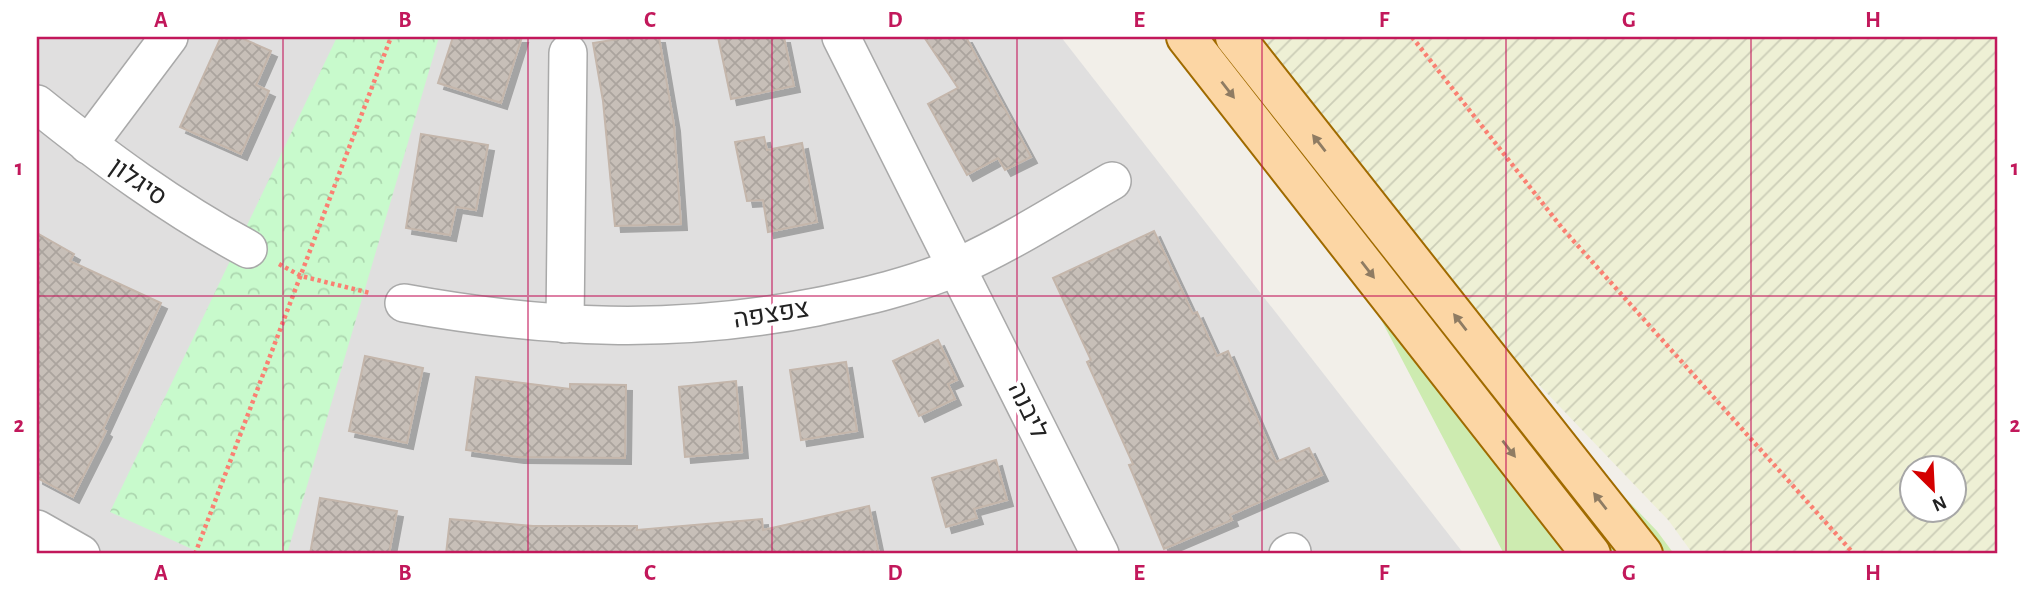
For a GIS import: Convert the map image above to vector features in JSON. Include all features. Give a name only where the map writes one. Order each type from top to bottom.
[{"type":"main road","points":[[1186,37],[1591,554]]},
{"type":"main road","points":[[1235,37],[1643,554]]},
{"type":"street","points":[[88,145],[169,37]]},
{"type":"street","name":"ליבנה","points":[[841,37],[1100,554]]},
{"type":"street","points":[[565,324],[568,53]]},
{"type":"street","name":"סיגלון","points":[[37,104],[88,145],[192,218],[248,249]]},
{"type":"street","name":"צפצפה","points":[[404,303],[482,317],[565,324],[690,326],[749,318],[869,296],[958,266],[1112,181]]},
{"type":"path","points":[[195,554],[391,37]]},
{"type":"path","points":[[1412,37],[1562,228],[1854,554]]},
{"type":"path","points":[[248,249],[301,276],[404,303]]},
{"type":"shaded area","points":[[37,37],[1061,37],[1464,554],[37,554]]},
{"type":"green space","points":[[337,37],[439,37],[287,554],[203,554],[110,512]]},
{"type":"green space","points":[[1224,37],[1997,37],[1997,554],[1693,554],[1669,521],[1413,253]]},
{"type":"green space","points":[[1280,127],[1401,264],[1657,531],[1674,554],[1504,554]]},
{"type":"building","points":[[221,37],[239,37],[271,51],[256,85],[269,91],[241,154],[180,127]]},
{"type":"building","points":[[453,37],[522,37],[501,103],[438,83]]},
{"type":"building","points":[[631,37],[659,37],[674,125],[681,224],[615,226],[603,101],[593,43]]},
{"type":"building","points":[[718,37],[784,37],[794,86],[731,99]]},
{"type":"building","points":[[924,37],[966,37],[1031,157],[1005,170],[998,158],[967,175],[928,104],[958,88]]},
{"type":"building","points":[[421,134],[488,145],[476,210],[456,207],[450,235],[406,228]]},
{"type":"building","points":[[764,137],[767,150],[802,143],[817,222],[768,232],[763,200],[747,201],[735,142]]},
{"type":"building","points":[[1154,231],[1193,314],[1197,312],[1217,356],[1228,351],[1276,462],[1309,448],[1322,475],[1230,515],[1232,520],[1164,549],[1129,465],[1133,464],[1087,362],[1091,360],[1053,278]]},
{"type":"building","points":[[37,233],[74,254],[70,261],[161,303],[103,429],[106,431],[73,497],[37,478]]},
{"type":"building","points":[[938,340],[957,380],[948,384],[955,399],[919,416],[893,361]]},
{"type":"building","points":[[365,356],[423,368],[407,443],[349,431]]},
{"type":"building","points":[[846,362],[857,431],[801,440],[790,370]]},
{"type":"building","points":[[476,377],[570,389],[570,384],[626,385],[625,458],[518,457],[466,450]]},
{"type":"building","points":[[736,381],[742,452],[685,457],[679,387]]},
{"type":"building","points":[[996,460],[1007,500],[974,509],[977,518],[946,527],[932,478]]},
{"type":"building","points":[[320,498],[397,511],[389,554],[310,554]]},
{"type":"building","points":[[869,506],[879,554],[446,554],[450,519],[533,526],[637,526],[637,530],[762,519],[763,530]]}]
